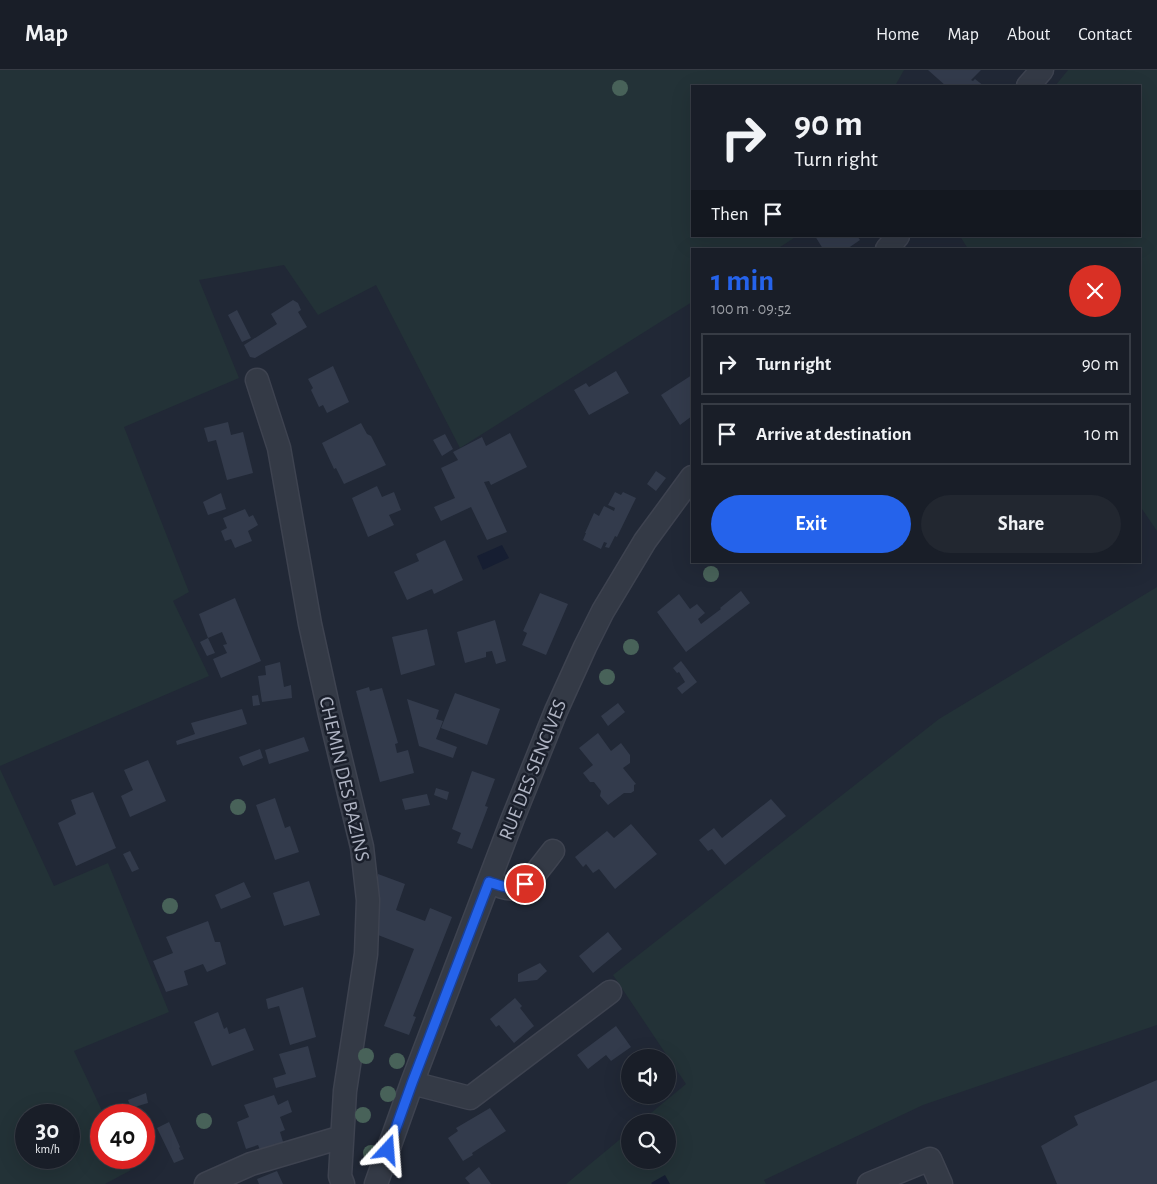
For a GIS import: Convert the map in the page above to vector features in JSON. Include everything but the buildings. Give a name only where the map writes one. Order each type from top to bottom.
[{"type":"street","points":[[1029,85],[1042,70]]},
{"type":"street","points":[[889,248],[897,237]]},
{"type":"street","name":"CHEMIN DES BAZINS","points":[[257,380],[279,448],[310,624],[362,847],[368,900],[366,954],[345,1091],[340,1176],[343,1184]]},
{"type":"street","name":"RUE DES SENCIVES","points":[[376,1184],[412,1083],[556,711],[602,611],[645,541],[691,478]]},
{"type":"street","points":[[489,882],[505,888],[517,888],[525,884],[553,852]]},
{"type":"street","points":[[412,1083],[470,1098],[610,992]]},
{"type":"street","points":[[206,1184],[251,1164],[342,1137]]},
{"type":"street","points":[[869,1184],[930,1159],[941,1184]]},
{"type":"shaded area","points":[[0,70],[904,70],[896,85],[691,85],[691,237],[795,237],[779,248],[691,248],[691,303],[460,448],[376,285],[318,315],[284,265],[199,280],[239,378],[124,427],[189,592],[173,601],[209,676],[0,766]]},
{"type":"shaded area","points":[[1068,70],[1157,70],[1157,531],[1141,507],[1141,248],[967,248],[961,237],[1141,237],[1141,85],[1056,85]]},
{"type":"shaded area","points":[[1157,587],[1157,1025],[923,1105],[764,1180],[766,1184],[566,1184],[621,1138],[621,1169],[676,1169],[676,1114],[650,1114],[662,1104],[676,1104],[676,1092],[686,1084],[676,1069],[676,1049],[663,1049],[613,975],[939,719]]},
{"type":"shaded area","points":[[0,769],[54,886],[108,863],[169,1012],[74,1051],[99,1104],[90,1104],[90,1169],[131,1170],[105,1184],[0,1184]]},
{"type":"water","points":[[502,545],[509,558],[483,570],[477,556]]},
{"type":"water","points":[[665,1175],[670,1184],[651,1183]]},
{"type":"route","points":[[388,1150],[489,882],[505,888],[517,888],[525,884]]}]
